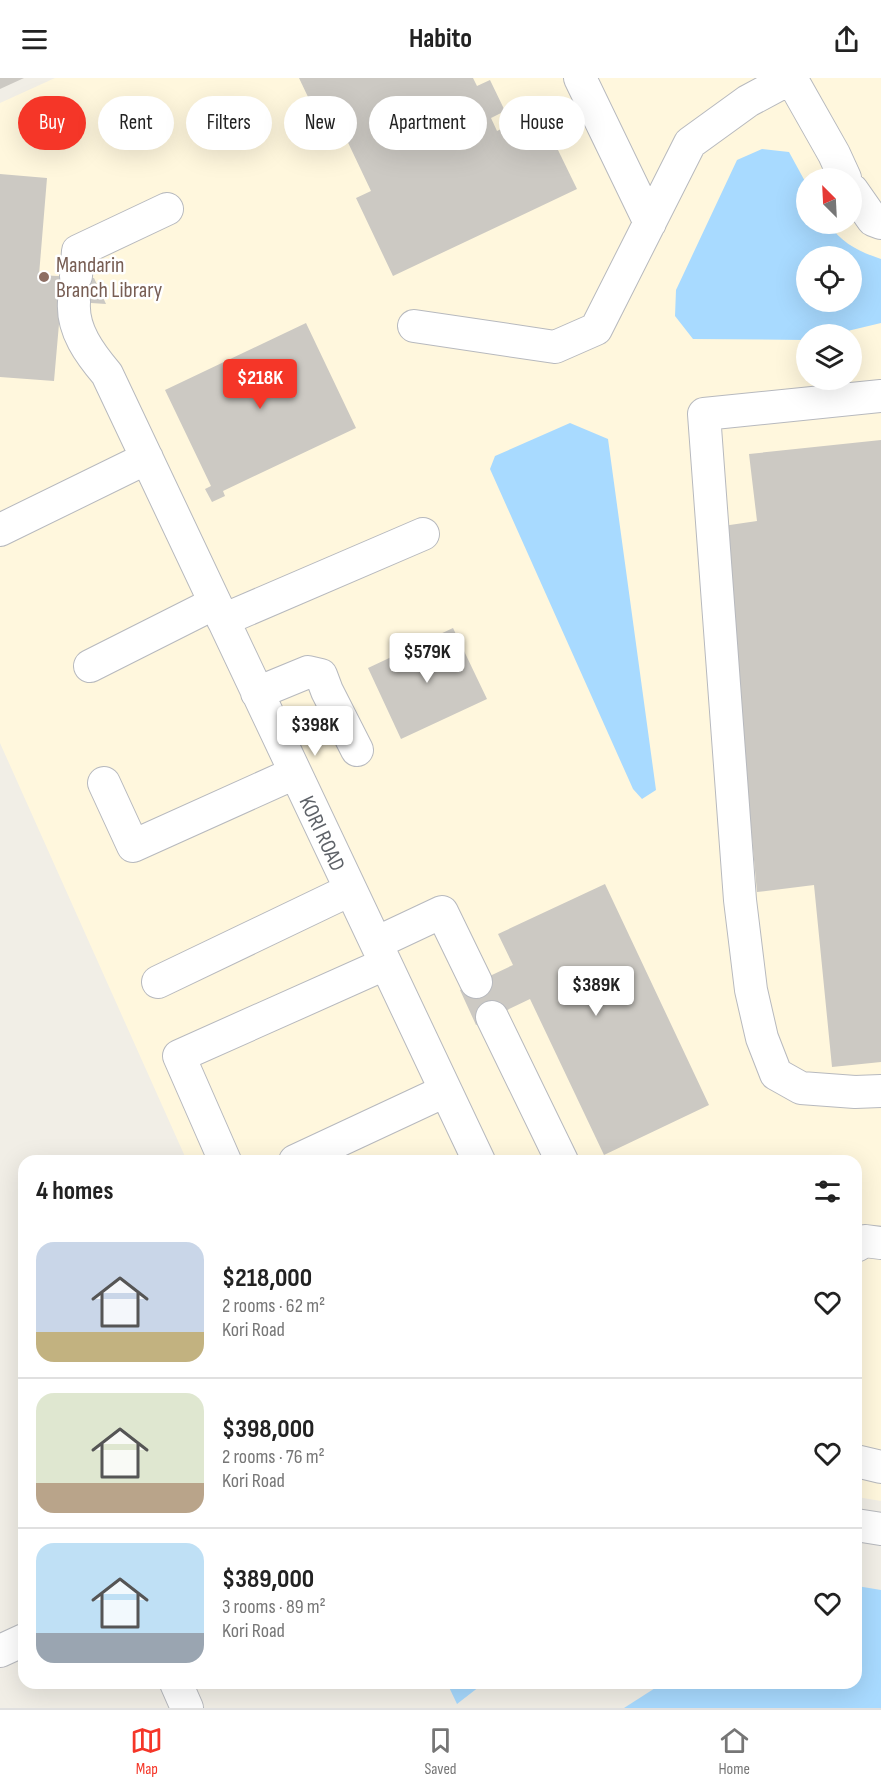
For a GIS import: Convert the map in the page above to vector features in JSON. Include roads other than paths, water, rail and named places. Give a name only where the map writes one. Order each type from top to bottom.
[{"type":"street","points":[[580,78],[650,223]]},
{"type":"street","points":[[414,326],[555,347],[596,329],[690,143],[748,101],[791,78],[840,168]]},
{"type":"street","points":[[862,204],[873,220],[881,223]]},
{"type":"street","name":"KORI ROAD","points":[[167,210],[78,251],[73,316],[89,352],[107,374],[476,1155]]},
{"type":"street","points":[[881,396],[704,414],[740,900],[751,990],[762,1038],[776,1074],[801,1088],[855,1092],[881,1091]]},
{"type":"street","points":[[0,530],[147,458]]},
{"type":"street","points":[[90,666],[219,612],[423,534]]},
{"type":"street","points":[[257,693],[308,672],[321,675],[357,750]]},
{"type":"street","points":[[104,783],[133,846],[295,773]]},
{"type":"street","points":[[158,982],[350,890]]},
{"type":"street","points":[[222,1155],[179,1056],[381,954],[442,912],[476,982]]},
{"type":"street","points":[[492,1017],[559,1155]]},
{"type":"street","points":[[308,1155],[445,1091]]},
{"type":"street","points":[[862,1243],[881,1243]]},
{"type":"street","points":[[862,1462],[881,1467]]},
{"type":"street","points":[[862,1526],[881,1529]]},
{"type":"street","points":[[0,1651],[18,1643]]},
{"type":"street","points":[[179,1689],[187,1708]]},
{"type":"water","points":[[762,149],[789,152],[798,168],[796,234],[837,234],[852,246],[796,246],[796,312],[862,312],[862,251],[881,259],[881,323],[862,328],[862,324],[796,324],[796,340],[693,339],[675,316],[676,290],[737,160]]},
{"type":"water","points":[[570,423],[608,439],[656,790],[642,799],[633,789],[490,469],[495,456]]},
{"type":"water","points":[[862,1587],[881,1590],[881,1708],[624,1708],[654,1689],[862,1689]]},
{"type":"water","points":[[450,1689],[476,1689],[457,1704]]},
{"type":"place","name":"Mandarin Branch Library","points":[[44,277]]}]
